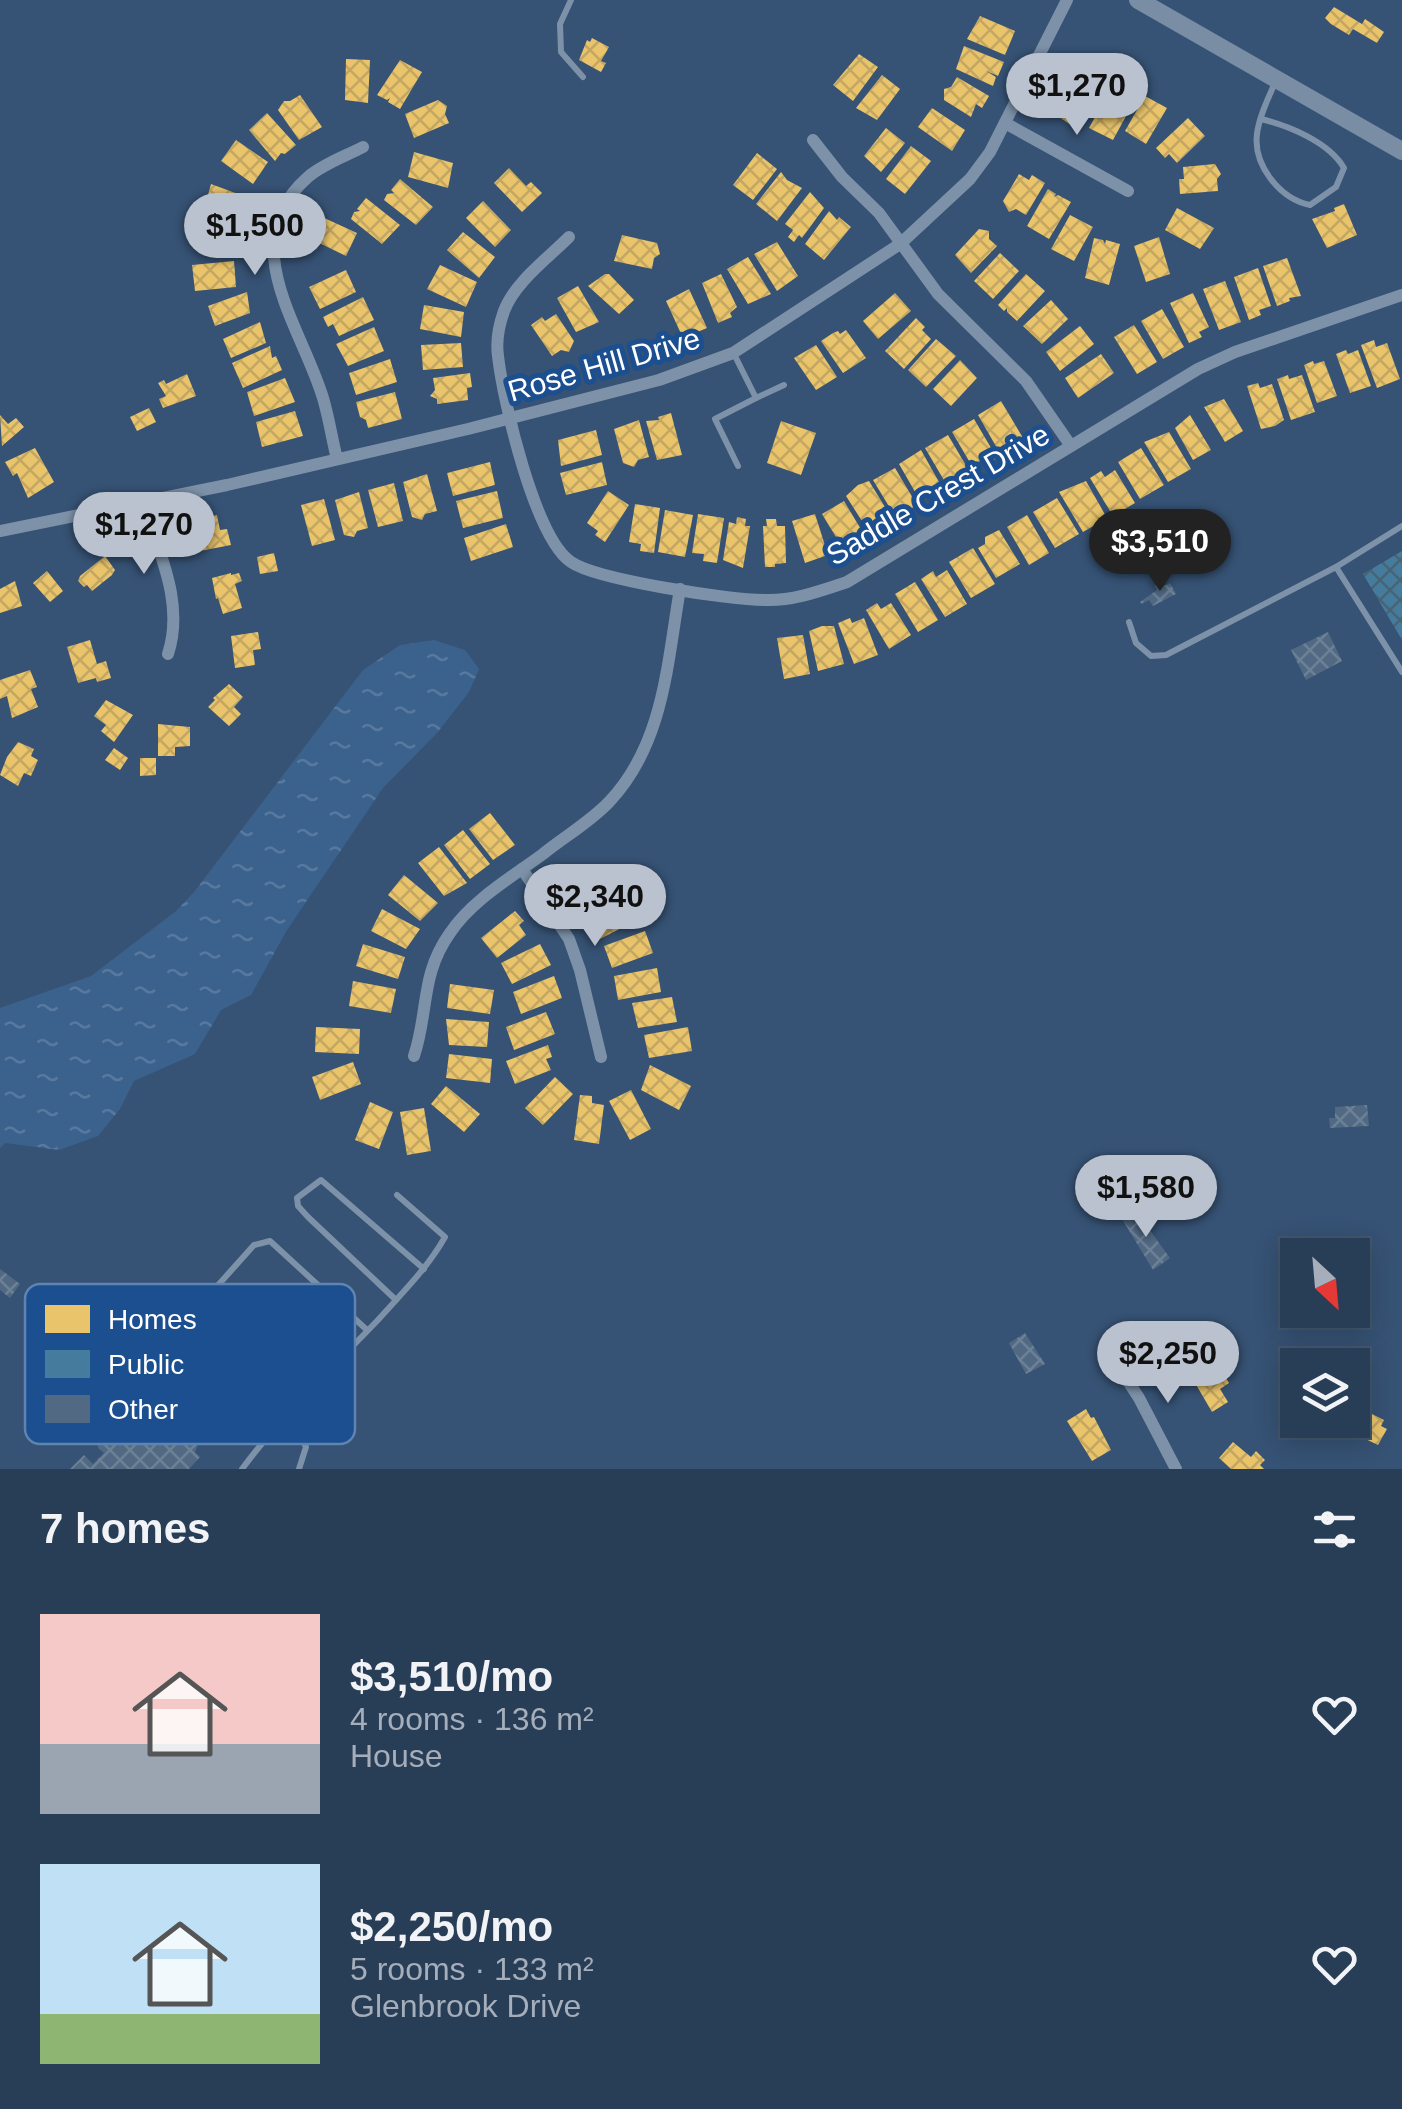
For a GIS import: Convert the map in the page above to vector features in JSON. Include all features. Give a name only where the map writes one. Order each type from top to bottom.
[{"type":"main road","points":[[1138,0],[1402,152]]},
{"type":"street","name":"Rose Hill Drive","points":[[0,532],[511,418],[659,380],[734,353],[900,244],[970,178],[990,152],[1067,0]]},
{"type":"street","points":[[1005,123],[1128,191]]},
{"type":"street","points":[[814,140],[842,177],[879,213],[938,294],[1026,381],[1071,446]]},
{"type":"street","points":[[337,459],[323,398],[277,287],[272,247],[277,222],[289,200],[310,176],[363,146]]},
{"type":"street","name":"Saddle Crest Drive","points":[[569,237],[518,287],[504,310],[498,336],[498,356],[511,418],[540,522],[558,551],[594,574],[764,600],[815,593],[847,582],[1210,363],[1402,294]]},
{"type":"street","points":[[142,502],[176,616],[168,654]]},
{"type":"street","points":[[414,1056],[420,1038],[425,987],[451,930],[470,909],[607,804],[644,754],[659,711],[680,589]]},
{"type":"street","points":[[522,870],[568,940],[580,970],[601,1057]]},
{"type":"street","points":[[1118,1366],[1176,1469]]},
{"type":"lane","points":[[571,0],[560,24],[560,52],[583,77]]},
{"type":"lane","points":[[1261,119],[1296,132],[1338,157],[1344,168],[1336,188],[1310,205],[1286,194],[1266,174],[1256,135],[1261,119],[1276,79]]},
{"type":"lane","points":[[734,353],[756,398]]},
{"type":"lane","points":[[738,466],[714,418],[784,385]]},
{"type":"lane","points":[[1129,622],[1136,643],[1151,656],[1166,655],[1336,567],[1402,526]]},
{"type":"lane","points":[[1336,567],[1402,672]]},
{"type":"lane","points":[[396,1300],[308,1217],[298,1206],[298,1198],[321,1180],[424,1269]]},
{"type":"lane","points":[[355,1342],[424,1269],[445,1238],[397,1195]]},
{"type":"lane","points":[[219,1284],[254,1245],[270,1240],[318,1284]]},
{"type":"lane","points":[[355,1319],[367,1330]]},
{"type":"lane","points":[[242,1469],[262,1444]]},
{"type":"lane","points":[[300,1469],[304,1444]]},
{"type":"water","points":[[434,640],[465,650],[479,669],[469,692],[437,733],[383,788],[287,930],[251,995],[221,1010],[195,1054],[134,1081],[120,1109],[98,1136],[59,1150],[5,1143],[0,1148],[0,1008],[91,976],[176,911],[363,670],[400,645]]},
{"type":"building: Homes","points":[[1334,7],[1362,24],[1365,19],[1384,32],[1377,43],[1353,29],[1349,35],[1331,24],[1325,18]]},
{"type":"building: Homes","points":[[980,16],[1015,31],[1005,55],[967,39]]},
{"type":"building: Homes","points":[[592,38],[609,47],[601,61],[606,63],[601,72],[579,60],[587,40]]},
{"type":"building: Homes","points":[[964,46],[1004,62],[998,76],[986,71],[996,77],[993,86],[956,69]]},
{"type":"building: Homes","points":[[859,54],[878,67],[853,101],[833,85]]},
{"type":"building: Homes","points":[[346,59],[370,60],[368,103],[345,100]]},
{"type":"building: Homes","points":[[400,60],[422,72],[400,109],[388,102],[390,98],[377,95]]},
{"type":"building: Homes","points":[[882,75],[900,89],[877,120],[856,108]]},
{"type":"building: Homes","points":[[957,77],[989,96],[982,108],[976,104],[971,117],[944,100],[944,89],[951,87]]},
{"type":"building: Homes","points":[[1073,83],[1083,83],[1086,91],[1095,95],[1077,129],[1056,115]]},
{"type":"building: Homes","points":[[1109,92],[1132,105],[1113,140],[1089,128]]},
{"type":"building: Homes","points":[[300,95],[322,127],[299,140],[278,110],[284,101]]},
{"type":"building: Homes","points":[[1145,96],[1167,108],[1146,144],[1125,131]]},
{"type":"building: Homes","points":[[438,100],[447,106],[449,123],[414,138],[405,114]]},
{"type":"building: Homes","points":[[932,108],[965,130],[952,151],[918,127]]},
{"type":"building: Homes","points":[[267,113],[296,145],[275,161],[249,130]]},
{"type":"building: Homes","points":[[1188,118],[1205,136],[1177,163],[1156,148]]},
{"type":"building: Homes","points":[[886,128],[905,143],[881,172],[864,156]]},
{"type":"building: Homes","points":[[236,140],[268,162],[253,184],[221,161]]},
{"type":"building: Homes","points":[[911,146],[931,161],[905,194],[886,179]]},
{"type":"building: Homes","points":[[414,152],[453,163],[448,188],[408,177]]},
{"type":"building: Homes","points":[[757,153],[777,169],[753,200],[733,185]]},
{"type":"building: Homes","points":[[1215,164],[1221,174],[1217,179],[1218,191],[1180,194],[1183,167]]},
{"type":"building: Homes","points":[[509,168],[526,186],[531,182],[542,193],[522,212],[494,183]]},
{"type":"building: Homes","points":[[781,172],[802,188],[777,221],[756,204]]},
{"type":"building: Homes","points":[[1019,174],[1029,180],[1032,175],[1045,183],[1026,215],[1016,209],[1009,212],[1003,201]]},
{"type":"building: Homes","points":[[400,179],[433,207],[416,225],[384,200],[387,194],[394,193],[391,190]]},
{"type":"building: Homes","points":[[211,184],[249,198],[240,222],[204,209]]},
{"type":"building: Homes","points":[[1048,189],[1056,194],[1054,197],[1058,195],[1071,202],[1049,239],[1027,226]]},
{"type":"building: Homes","points":[[810,192],[824,208],[802,238],[799,235],[794,242],[788,237],[793,230],[785,224]]},
{"type":"building: Homes","points":[[366,198],[400,225],[382,244],[351,219]]},
{"type":"building: Homes","points":[[483,201],[511,230],[495,247],[466,218]]},
{"type":"building: Homes","points":[[1344,204],[1357,235],[1327,248],[1312,219]]},
{"type":"building: Homes","points":[[1177,208],[1214,228],[1200,249],[1165,230]]},
{"type":"building: Homes","points":[[829,211],[851,227],[824,260],[805,244]]},
{"type":"building: Homes","points":[[1070,215],[1093,227],[1074,261],[1051,249]]},
{"type":"building: Homes","points":[[320,216],[357,233],[346,256],[307,237]]},
{"type":"building: Homes","points":[[197,225],[238,229],[235,253],[195,250]]},
{"type":"building: Homes","points":[[979,229],[989,231],[989,239],[997,246],[971,273],[955,255]]},
{"type":"building: Homes","points":[[463,232],[495,257],[479,278],[447,250]]},
{"type":"building: Homes","points":[[622,235],[657,243],[660,254],[654,258],[652,269],[614,261]]},
{"type":"building: Homes","points":[[1159,237],[1170,274],[1146,282],[1134,246]]},
{"type":"building: Homes","points":[[1094,238],[1105,244],[1106,240],[1120,244],[1109,285],[1085,278]]},
{"type":"building: Homes","points":[[777,242],[798,276],[777,291],[754,254]]},
{"type":"building: Homes","points":[[1000,253],[1019,271],[993,299],[974,281]]},
{"type":"building: Homes","points":[[748,257],[771,294],[748,304],[727,269]]},
{"type":"building: Homes","points":[[1287,258],[1301,296],[1277,306],[1263,266]]},
{"type":"building: Homes","points":[[234,261],[236,287],[195,291],[192,265]]},
{"type":"building: Homes","points":[[440,265],[477,282],[466,307],[427,289]]},
{"type":"building: Homes","points":[[1258,268],[1271,306],[1259,310],[1261,315],[1249,320],[1234,277]]},
{"type":"building: Homes","points":[[346,270],[356,292],[320,309],[309,287]]},
{"type":"building: Homes","points":[[605,274],[634,300],[619,314],[588,286]]},
{"type":"building: Homes","points":[[721,274],[737,307],[730,313],[732,317],[718,323],[702,283]]},
{"type":"building: Homes","points":[[1026,274],[1045,291],[1017,321],[1007,308],[1004,311],[998,305]]},
{"type":"building: Homes","points":[[1225,281],[1241,322],[1219,330],[1203,289]]},
{"type":"building: Homes","points":[[578,286],[599,322],[576,332],[557,298]]},
{"type":"building: Homes","points":[[689,289],[707,328],[683,338],[666,301]]},
{"type":"building: Homes","points":[[247,292],[250,313],[215,326],[208,306]]},
{"type":"building: Homes","points":[[895,293],[911,311],[878,339],[863,321]]},
{"type":"building: Homes","points":[[1193,293],[1209,327],[1199,332],[1202,337],[1189,343],[1170,303]]},
{"type":"building: Homes","points":[[363,297],[374,320],[339,336],[333,324],[328,327],[323,317]]},
{"type":"building: Homes","points":[[1051,300],[1068,319],[1042,344],[1023,326]]},
{"type":"building: Homes","points":[[424,305],[464,312],[461,337],[420,329]]},
{"type":"building: Homes","points":[[1162,309],[1184,347],[1163,359],[1141,321]]},
{"type":"building: Homes","points":[[556,314],[574,341],[569,352],[561,350],[552,356],[531,325]]},
{"type":"building: Homes","points":[[916,318],[931,339],[904,369],[885,351]]},
{"type":"building: Homes","points":[[260,322],[266,343],[231,358],[223,339]]},
{"type":"building: Homes","points":[[1134,325],[1157,362],[1137,374],[1114,337]]},
{"type":"building: Homes","points":[[1080,326],[1094,344],[1060,371],[1046,352]]},
{"type":"building: Homes","points":[[374,327],[384,351],[348,366],[336,344]]},
{"type":"building: Homes","points":[[846,330],[866,358],[843,373],[821,341]]},
{"type":"building: Homes","points":[[936,339],[956,356],[926,387],[908,370]]},
{"type":"building: Homes","points":[[1374,340],[1376,347],[1387,343],[1400,379],[1377,388],[1361,345]]},
{"type":"building: Homes","points":[[461,343],[463,367],[423,370],[421,345]]},
{"type":"building: Homes","points":[[816,345],[837,377],[816,390],[794,358]]},
{"type":"building: Homes","points":[[270,346],[272,358],[276,356],[282,370],[243,388],[232,363]]},
{"type":"building: Homes","points":[[1346,350],[1348,354],[1358,350],[1371,386],[1350,393],[1336,354]]},
{"type":"building: Homes","points":[[1101,354],[1114,373],[1078,398],[1065,378]]},
{"type":"building: Homes","points":[[390,359],[397,382],[356,395],[349,373]]},
{"type":"building: Homes","points":[[960,360],[977,378],[951,406],[933,389]]},
{"type":"building: Homes","points":[[1324,361],[1337,396],[1317,403],[1304,365]]},
{"type":"building: Homes","points":[[470,373],[472,387],[467,388],[468,400],[437,404],[437,399],[430,396],[435,390],[433,378]]},
{"type":"building: Homes","points":[[187,374],[196,396],[163,408],[159,399],[166,396],[158,383],[164,380],[166,384]]},
{"type":"building: Homes","points":[[1288,375],[1289,379],[1302,375],[1315,412],[1291,420],[1277,379]]},
{"type":"building: Homes","points":[[285,378],[295,402],[254,416],[247,392]]},
{"type":"building: Homes","points":[[1258,383],[1260,388],[1272,384],[1284,420],[1275,426],[1261,429],[1247,386]]},
{"type":"building: Homes","points":[[395,392],[402,419],[368,428],[356,402]]},
{"type":"building: Homes","points":[[1224,399],[1243,431],[1225,442],[1204,407]]},
{"type":"building: Homes","points":[[1001,401],[1023,438],[1001,455],[978,415]]},
{"type":"building: Homes","points":[[149,408],[156,422],[137,431],[130,417]]},
{"type":"building: Homes","points":[[295,411],[303,436],[262,447],[256,422]]},
{"type":"building: Homes","points":[[671,413],[682,455],[657,460],[646,421],[659,420],[658,417]]},
{"type":"building: Homes","points":[[0,415],[8,424],[16,418],[24,427],[2,446]]},
{"type":"building: Homes","points":[[1190,415],[1211,450],[1193,460],[1175,428]]},
{"type":"building: Homes","points":[[974,419],[997,458],[986,464],[983,459],[972,466],[952,432]]},
{"type":"building: Homes","points":[[639,420],[649,457],[638,460],[634,467],[623,463],[614,429]]},
{"type":"building: Homes","points":[[781,421],[816,433],[801,475],[767,463]]},
{"type":"building: Homes","points":[[596,430],[602,455],[561,466],[558,440]]},
{"type":"building: Homes","points":[[1169,432],[1191,469],[1168,482],[1144,442]]},
{"type":"building: Homes","points":[[948,435],[971,474],[959,480],[956,475],[945,482],[925,448]]},
{"type":"building: Homes","points":[[35,448],[54,482],[28,498],[17,473],[13,476],[5,462]]},
{"type":"building: Homes","points":[[1141,448],[1164,485],[1140,499],[1118,462]]},
{"type":"building: Homes","points":[[921,450],[943,489],[933,495],[930,490],[918,497],[899,464]]},
{"type":"building: Homes","points":[[490,462],[495,485],[453,496],[447,473]]},
{"type":"building: Homes","points":[[602,462],[607,485],[566,495],[560,473]]},
{"type":"building: Homes","points":[[895,468],[917,505],[896,518],[873,480]]},
{"type":"building: Homes","points":[[1115,470],[1135,503],[1113,516],[1090,478],[1101,471],[1105,477]]},
{"type":"building: Homes","points":[[427,474],[437,511],[425,514],[422,520],[412,517],[403,482]]},
{"type":"building: Homes","points":[[869,481],[893,520],[880,528],[877,523],[867,529],[846,496]]},
{"type":"building: Homes","points":[[1086,481],[1107,518],[1083,532],[1059,492]]},
{"type":"building: Homes","points":[[394,483],[403,521],[378,527],[368,490]]},
{"type":"building: Homes","points":[[497,491],[503,518],[463,528],[456,501]]},
{"type":"building: Homes","points":[[608,491],[629,505],[605,542],[587,523]]},
{"type":"building: Homes","points":[[359,492],[368,528],[357,531],[354,537],[344,535],[335,500]]},
{"type":"building: Homes","points":[[1057,498],[1079,534],[1055,548],[1033,512]]},
{"type":"building: Homes","points":[[324,499],[335,540],[312,546],[301,505]]},
{"type":"building: Homes","points":[[844,501],[865,536],[842,547],[822,514]]},
{"type":"building: Homes","points":[[635,504],[660,508],[654,553],[640,551],[641,544],[629,542]]},
{"type":"building: Homes","points":[[665,510],[693,515],[685,557],[658,552]]},
{"type":"building: Homes","points":[[698,514],[724,518],[717,563],[703,561],[704,554],[692,553]]},
{"type":"building: Homes","points":[[815,514],[828,555],[805,563],[792,521]]},
{"type":"building: Homes","points":[[217,515],[220,530],[227,529],[231,545],[200,551],[195,520]]},
{"type":"building: Homes","points":[[1027,515],[1049,553],[1029,565],[1007,527]]},
{"type":"building: Homes","points":[[737,517],[746,519],[745,526],[750,526],[743,568],[723,560],[729,522],[736,524]]},
{"type":"building: Homes","points":[[766,519],[776,519],[777,526],[785,526],[786,563],[775,567],[765,567]]},
{"type":"building: Homes","points":[[506,524],[513,547],[471,561],[464,538]]},
{"type":"building: Homes","points":[[999,530],[1020,564],[996,578],[978,548],[985,544],[985,537]]},
{"type":"building: Homes","points":[[1164,531],[1170,542],[1152,553],[1146,542]]},
{"type":"building: Homes","points":[[973,548],[995,584],[971,598],[949,562]]},
{"type":"building: Homes","points":[[274,553],[278,571],[260,574],[257,557]]},
{"type":"building: Homes","points":[[105,556],[115,570],[112,575],[92,591],[87,585],[84,587],[78,581],[80,576]]},
{"type":"building: Homes","points":[[947,570],[967,604],[945,617],[921,579],[933,571],[936,577]]},
{"type":"building: Homes","points":[[47,571],[63,591],[50,602],[33,583]]},
{"type":"building: Homes","points":[[239,573],[242,581],[235,584],[242,608],[223,614],[212,578]]},
{"type":"building: Homes","points":[[15,581],[22,606],[0,613],[0,589]]},
{"type":"building: Homes","points":[[915,582],[938,620],[918,632],[895,594]]},
{"type":"building: Homes","points":[[877,603],[881,609],[891,603],[911,635],[889,649],[866,610]]},
{"type":"building: Homes","points":[[850,618],[852,623],[864,618],[878,655],[854,664],[838,623]]},
{"type":"building: Homes","points":[[834,626],[844,664],[818,671],[809,631]]},
{"type":"building: Homes","points":[[258,632],[261,649],[253,650],[255,665],[235,668],[231,636]]},
{"type":"building: Homes","points":[[803,635],[810,674],[784,679],[777,638]]},
{"type":"building: Homes","points":[[90,640],[97,664],[106,661],[111,678],[78,683],[67,647]]},
{"type":"building: Homes","points":[[30,670],[37,687],[31,689],[38,707],[12,718],[7,696],[0,699],[0,680]]},
{"type":"building: Homes","points":[[229,684],[243,697],[234,707],[241,714],[229,726],[208,707]]},
{"type":"building: Homes","points":[[106,700],[133,715],[114,742],[101,731],[106,725],[94,716]]},
{"type":"building: Homes","points":[[158,724],[190,727],[190,746],[175,747],[175,756],[158,756]]},
{"type":"building: Homes","points":[[18,742],[34,749],[31,756],[38,760],[31,776],[24,773],[18,786],[0,775]]},
{"type":"building: Homes","points":[[114,748],[128,758],[120,770],[105,760]]},
{"type":"building: Homes","points":[[140,758],[156,758],[156,775],[140,776]]},
{"type":"building: Homes","points":[[490,813],[515,845],[493,860],[469,829]]},
{"type":"building: Homes","points":[[463,830],[490,864],[470,879],[444,845]]},
{"type":"building: Homes","points":[[439,847],[467,883],[444,896],[418,863]]},
{"type":"building: Homes","points":[[609,869],[621,890],[583,912],[571,891]]},
{"type":"building: Homes","points":[[404,875],[438,903],[420,921],[388,895]]},
{"type":"building: Homes","points":[[626,899],[637,920],[598,940],[587,918]]},
{"type":"building: Homes","points":[[382,909],[420,929],[406,949],[371,931]]},
{"type":"building: Homes","points":[[515,911],[524,921],[519,925],[526,935],[497,958],[481,938]]},
{"type":"building: Homes","points":[[645,931],[653,953],[612,968],[604,946]]},
{"type":"building: Homes","points":[[363,944],[405,957],[398,979],[356,966]]},
{"type":"building: Homes","points":[[540,944],[551,965],[512,984],[501,963]]},
{"type":"building: Homes","points":[[657,968],[661,992],[618,1000],[614,976]]},
{"type":"building: Homes","points":[[554,976],[562,998],[521,1014],[513,992]]},
{"type":"building: Homes","points":[[353,981],[396,989],[391,1013],[349,1006]]},
{"type":"building: Homes","points":[[450,984],[494,990],[490,1014],[447,1008]]},
{"type":"building: Homes","points":[[672,997],[677,1022],[638,1028],[632,1003]]},
{"type":"building: Homes","points":[[546,1012],[555,1034],[514,1050],[506,1027]]},
{"type":"building: Homes","points":[[446,1019],[489,1022],[487,1047],[449,1045]]},
{"type":"building: Homes","points":[[316,1027],[360,1029],[359,1054],[315,1052]]},
{"type":"building: Homes","points":[[688,1027],[692,1051],[649,1058],[644,1035]]},
{"type":"building: Homes","points":[[548,1045],[552,1057],[546,1059],[551,1070],[515,1084],[506,1061]]},
{"type":"building: Homes","points":[[449,1054],[492,1059],[490,1083],[446,1078]]},
{"type":"building: Homes","points":[[353,1062],[361,1084],[320,1100],[312,1077]]},
{"type":"building: Homes","points":[[650,1065],[691,1086],[679,1110],[641,1090]]},
{"type":"building: Homes","points":[[555,1077],[573,1094],[543,1125],[525,1108]]},
{"type":"building: Homes","points":[[446,1086],[480,1114],[464,1132],[431,1104]]},
{"type":"building: Homes","points":[[631,1090],[651,1129],[630,1140],[609,1101]]},
{"type":"building: Homes","points":[[580,1095],[592,1096],[592,1103],[604,1105],[599,1144],[574,1140]]},
{"type":"building: Homes","points":[[370,1102],[393,1112],[379,1149],[355,1140]]},
{"type":"building: Homes","points":[[424,1108],[431,1151],[407,1155],[400,1112]]},
{"type":"building: Homes","points":[[1205,1367],[1212,1379],[1223,1373],[1229,1383],[1220,1389],[1228,1402],[1212,1412],[1191,1376]]},
{"type":"building: Homes","points":[[1086,1409],[1111,1450],[1092,1461],[1067,1421]]},
{"type":"building: Homes","points":[[1372,1414],[1384,1420],[1381,1426],[1387,1429],[1378,1445],[1363,1438],[1370,1438]]},
{"type":"building: Homes","points":[[1233,1442],[1251,1457],[1256,1451],[1265,1460],[1260,1465],[1264,1469],[1231,1469],[1219,1458]]},
{"type":"building: Public","points":[[1402,551],[1402,640],[1363,574]]},
{"type":"building: Other","points":[[1160,583],[1162,587],[1170,583],[1176,594],[1153,606],[1149,600],[1141,604],[1157,590],[1155,586]]},
{"type":"building: Other","points":[[1328,632],[1342,661],[1306,680],[1291,650]]},
{"type":"building: Other","points":[[1367,1105],[1369,1126],[1330,1128],[1329,1118],[1335,1118],[1335,1107]]},
{"type":"building: Other","points":[[1135,1210],[1170,1258],[1153,1270],[1122,1219]]},
{"type":"building: Other","points":[[0,1269],[20,1284],[10,1298],[0,1290]]},
{"type":"building: Other","points":[[1025,1333],[1045,1364],[1026,1374],[1009,1343]]},
{"type":"building: Other","points":[[98,1444],[198,1444],[195,1452],[200,1457],[189,1469],[70,1469],[84,1455],[93,1464],[104,1453]]}]
